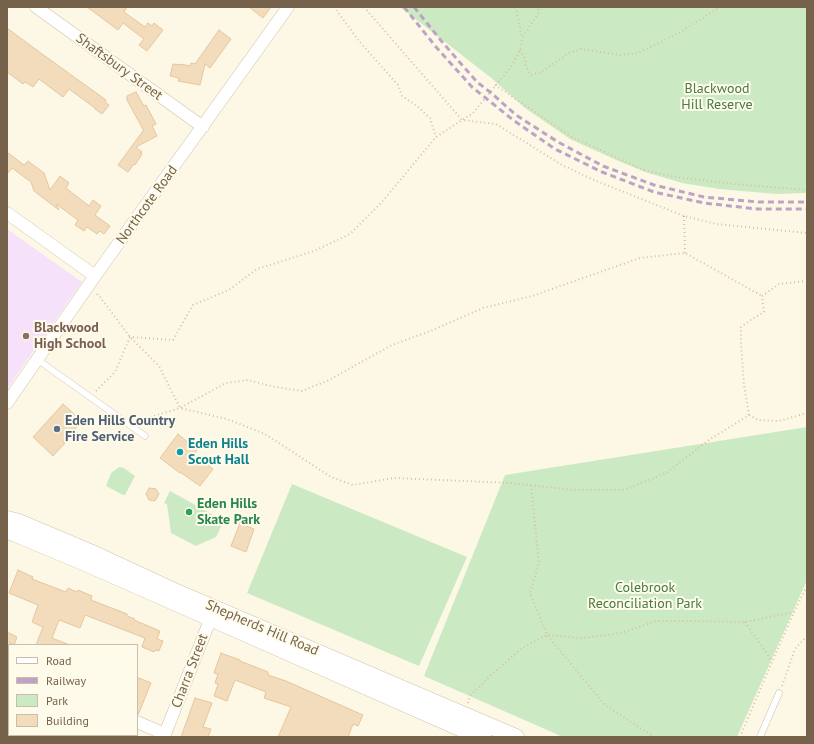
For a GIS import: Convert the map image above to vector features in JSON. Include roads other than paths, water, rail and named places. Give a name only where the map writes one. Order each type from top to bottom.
[{"type":"main road","name":"Shepherds Hill Road","points":[[7,519],[19,522],[90,552],[172,590],[213,613],[462,729],[483,737]]},
{"type":"main road","name":"Shepherds Hill Road","points":[[7,531],[213,613],[511,736]]},
{"type":"street","name":"Shaftsbury Street","points":[[36,7],[203,127]]},
{"type":"street","name":"Northcote Road","points":[[7,403],[95,276],[288,7]]},
{"type":"street","points":[[7,213],[95,276]]},
{"type":"street","name":"Charra Street","points":[[166,735],[213,613]]},
{"type":"street","points":[[138,722],[166,735]]},
{"type":"lane","points":[[38,360],[145,436]]},
{"type":"lane","points":[[760,737],[779,692]]},
{"type":"railway","points":[[404,7],[436,47],[472,87],[513,120],[555,149],[602,172],[654,192],[704,203],[757,209],[807,209]]},
{"type":"railway","points":[[414,7],[477,82],[516,115],[558,142],[603,166],[654,185],[704,197],[758,202],[807,202]]},
{"type":"place","name":"Blackwood High School","points":[[26,336]]},
{"type":"place","name":"Eden Hills Country Fire Service","points":[[57,429]]},
{"type":"place","name":"Eden Hills Scout Hall","points":[[180,452]]},
{"type":"place","name":"Eden Hills Skate Park","points":[[189,512]]},
{"type":"park label","name":"Blackwood Hill Reserve","points":[[717,98]]},
{"type":"park label","name":"Colebrook Reconciliation Park","points":[[645,596]]}]
